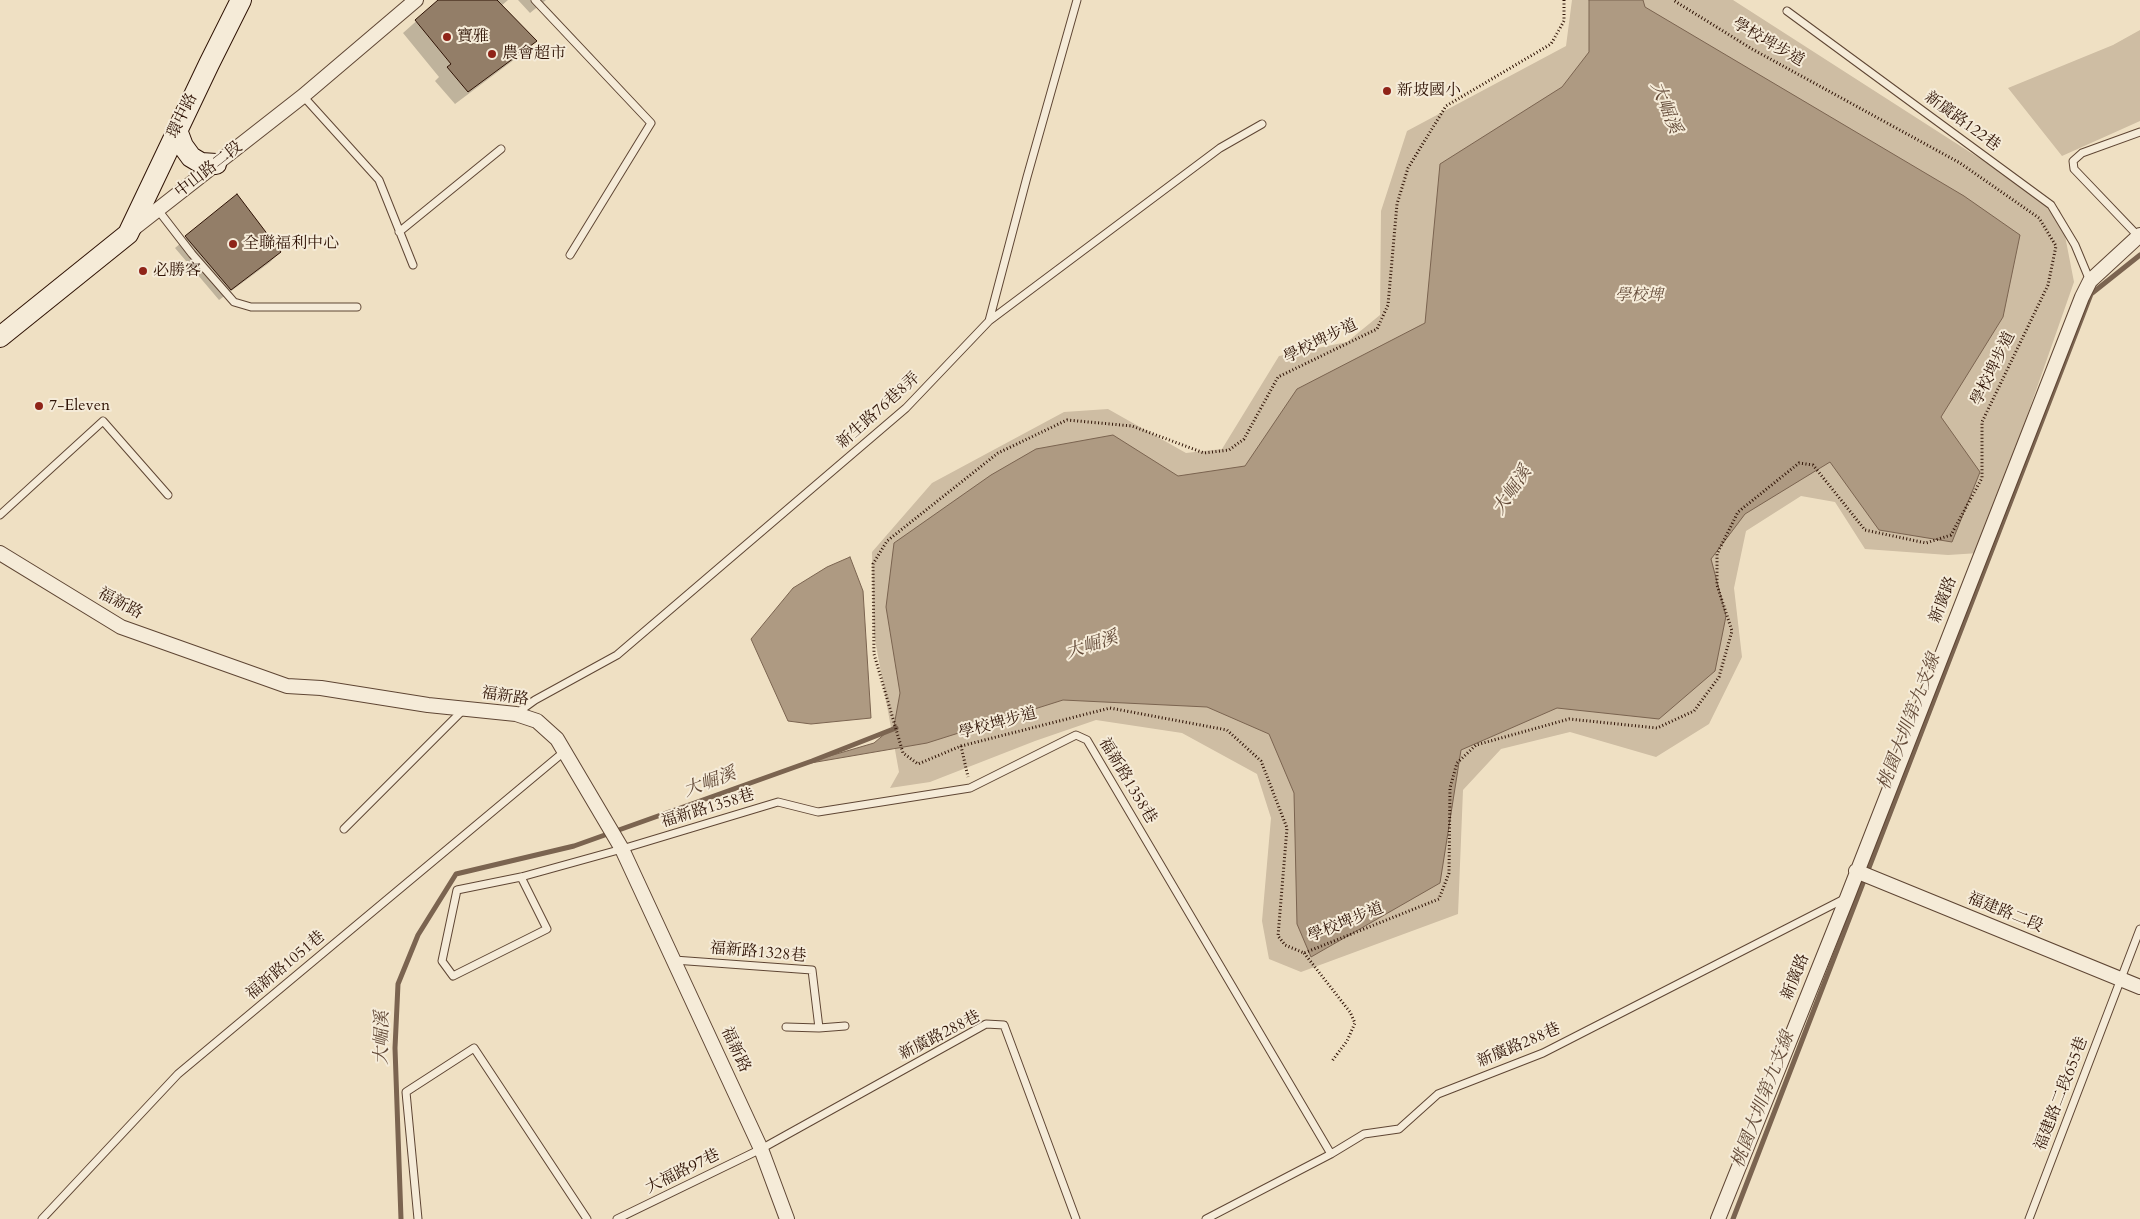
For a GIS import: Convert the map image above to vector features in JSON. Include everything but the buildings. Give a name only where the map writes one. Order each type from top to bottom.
[{"type":"main road","name":"環中路","points":[[128,234],[241,0]]},
{"type":"main road","points":[[177,130],[182,146],[191,157],[200,163],[216,164]]},
{"type":"main road","name":"中山路二段","points":[[0,337],[128,234]]},
{"type":"street","name":"中山路二段","points":[[128,234],[303,96],[416,0]]},
{"type":"street","name":"新廣路","points":[[1718,1219],[1847,898],[2082,296],[2090,281],[2139,237]]},
{"type":"street","name":"福新路","points":[[0,553],[122,627],[287,686],[320,688],[428,705],[516,714],[538,721],[558,739],[622,850],[762,1150],[787,1219]]},
{"type":"street","name":"福建路二段","points":[[1856,871],[2140,987]]},
{"type":"lane","points":[[534,0],[651,123],[570,255]]},
{"type":"lane","name":"新生路76巷8弄","points":[[516,714],[535,700],[618,655],[906,408],[989,321],[1026,177],[1077,0]]},
{"type":"lane","name":"新廣路122巷","points":[[1787,11],[2051,205],[2075,246],[2090,281]]},
{"type":"lane","points":[[303,96],[379,180],[413,265]]},
{"type":"lane","points":[[989,321],[1220,148],[1262,124]]},
{"type":"lane","points":[[2139,237],[2074,169],[2073,161],[2082,153],[2140,132]]},
{"type":"lane","points":[[400,232],[501,149]]},
{"type":"lane","points":[[158,210],[192,254],[234,302],[251,307],[357,307]]},
{"type":"lane","points":[[0,515],[103,421],[168,495]]},
{"type":"lane","points":[[344,829],[464,708]]},
{"type":"lane","name":"福新路1358巷","points":[[521,877],[547,929],[453,976],[442,961],[457,890],[521,877],[622,850],[778,802],[818,812],[970,788],[1076,735],[1087,740],[1331,1154]]},
{"type":"lane","name":"福新路1051巷","points":[[42,1219],[178,1074],[565,751]]},
{"type":"lane","name":"新廣路288巷","points":[[1206,1219],[1331,1154],[1364,1134],[1399,1129],[1438,1094],[1543,1053],[1847,898]]},
{"type":"lane","name":"福建路二段655巷","points":[[2029,1219],[2140,929]]},
{"type":"lane","name":"福新路1328巷","points":[[674,960],[812,970],[819,1028]]},
{"type":"lane","name":"新廣路288巷","points":[[762,1150],[986,1024],[1004,1025],[1076,1219]]},
{"type":"lane","points":[[786,1028],[845,1026]]},
{"type":"lane","points":[[418,1219],[406,1092],[474,1048],[587,1219]]},
{"type":"lane","name":"大福路97巷","points":[[617,1219],[762,1150]]},
{"type":"path","name":"學校埤步道","points":[[1564,0],[1564,21],[1551,44],[1446,106],[1408,168],[1398,204],[1388,305],[1377,329],[1278,377],[1244,439],[1229,450],[1204,453],[1132,426],[1067,420],[998,453],[887,541],[873,564],[874,654],[904,753],[918,764],[961,746],[1110,708],[1227,730],[1261,762],[1287,828],[1278,936],[1285,945],[1304,953],[1439,899],[1450,873],[1450,788],[1457,763],[1476,745],[1569,719],[1657,728],[1694,711],[1719,676],[1732,631],[1717,585],[1717,554],[1738,512],[1799,463],[1813,465],[1865,530],[1926,542],[1951,536],[1982,478],[1982,422],[2048,286],[2056,246],[2039,218],[1960,163],[1752,49],[1673,0]]},
{"type":"path","points":[[961,746],[970,788]]},
{"type":"path","points":[[1304,953],[1350,1012],[1354,1024],[1347,1041],[1332,1061]]},
{"type":"green space","name":"學校埤","points":[[1572,0],[1733,0],[2060,210],[2074,282],[1979,553],[1948,555],[1865,549],[1835,502],[1801,496],[1746,531],[1734,588],[1742,657],[1709,724],[1656,757],[1570,732],[1501,749],[1463,790],[1458,914],[1301,972],[1269,959],[1262,921],[1271,818],[1257,774],[1182,733],[1096,720],[1035,741],[930,782],[890,788],[899,772],[874,634],[872,552],[932,483],[1064,412],[1108,409],[1186,453],[1222,449],[1279,356],[1347,342],[1380,315],[1381,211],[1407,131],[1566,46]]},
{"type":"green space","points":[[2140,30],[2140,121],[2062,156],[2008,88],[2113,45]]},
{"type":"water","name":"學校埤","points":[[1589,0],[1643,0],[1645,7],[1964,196],[2020,235],[2003,317],[1941,417],[1980,472],[1952,542],[1879,530],[1830,462],[1745,514],[1711,559],[1726,616],[1715,671],[1659,719],[1557,708],[1461,750],[1440,883],[1311,957],[1297,924],[1294,793],[1269,734],[1207,707],[1063,700],[927,743],[799,765],[874,743],[894,726],[900,693],[886,607],[894,543],[991,475],[1036,449],[1113,435],[1178,476],[1245,466],[1297,389],[1425,323],[1440,164],[1562,87],[1589,52]]},
{"type":"water","points":[[850,557],[863,591],[871,718],[811,724],[788,721],[751,639],[793,588],[827,567]]},
{"type":"waterway","name":"桃園大圳第九支線","points":[[1733,1219],[2091,294],[2140,255]]},
{"type":"waterway","name":"大崛溪","points":[[401,1219],[395,1048],[398,984],[418,935],[456,874],[574,846],[812,761],[896,728]]},
{"type":"place","name":"寶雅","points":[[447,37]]},
{"type":"place","name":"農會超市","points":[[492,54]]},
{"type":"place","name":"新坡國小","points":[[1387,91]]},
{"type":"place","name":"全聯福利中心","points":[[233,244]]},
{"type":"place","name":"必勝客","points":[[143,271]]},
{"type":"place","name":"7-Eleven","points":[[39,406]]}]
